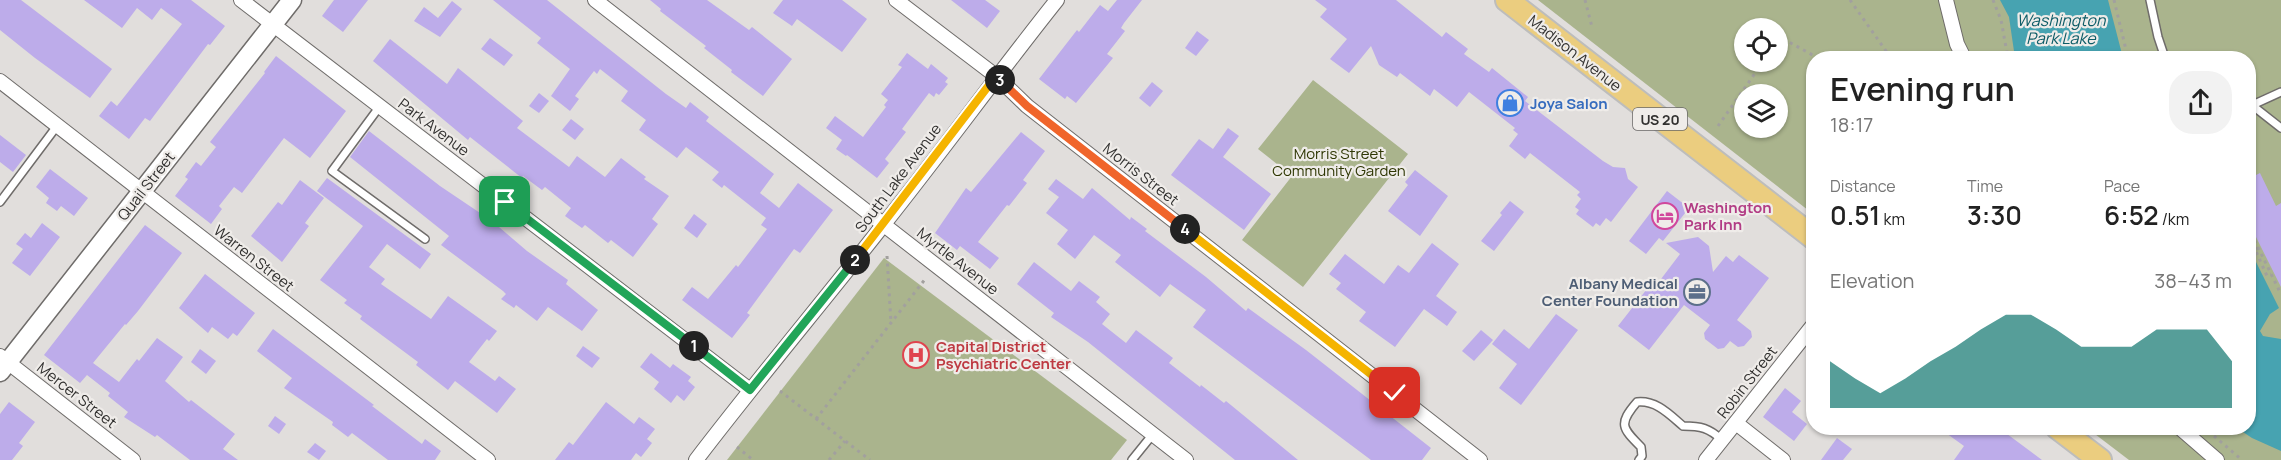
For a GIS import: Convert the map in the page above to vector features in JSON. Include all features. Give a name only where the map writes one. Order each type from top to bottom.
[{"type":"main road","name":"Madison Avenue","points":[[1507,0],[1806,232]]},
{"type":"main road","points":[[2067,435],[2100,460]]},
{"type":"street","name":"Park Avenue","points":[[241,0],[750,390]]},
{"type":"street","name":"Quail Street","points":[[3,363],[292,0]]},
{"type":"street","name":"Myrtle Avenue","points":[[595,0],[1186,460]]},
{"type":"street","name":"Morris Street","points":[[896,0],[996,76],[1027,106],[1480,460]]},
{"type":"street","name":"South Lake Avenue","points":[[696,460],[884,224],[996,76],[1057,0]]},
{"type":"street","points":[[1946,0],[1960,51]]},
{"type":"street","name":"Warren Street","points":[[0,81],[488,460]]},
{"type":"street","name":"Robin Street","points":[[1706,460],[1806,334]]},
{"type":"street","name":"Mercer Street","points":[[3,363],[133,460]]},
{"type":"street","points":[[1736,423],[1783,460]]},
{"type":"street","points":[[2188,435],[2217,460]]},
{"type":"lane","points":[[2150,0],[2163,51]]},
{"type":"lane","points":[[2256,104],[2281,92]]},
{"type":"lane","points":[[380,106],[332,171],[425,239]]},
{"type":"lane","points":[[2256,110],[2281,128]]},
{"type":"lane","points":[[0,202],[57,126]]},
{"type":"lane","points":[[1639,460],[1642,456],[1641,447],[1625,431],[1623,423],[1636,402],[1647,401],[1683,426],[1700,426],[1711,430],[1722,440]]},
{"type":"lane","points":[[1132,460],[1153,434]]},
{"type":"path","points":[[1585,0],[1592,27]]},
{"type":"path","points":[[1850,0],[1886,51]]},
{"type":"path","points":[[1993,0],[2001,20],[2007,51]]},
{"type":"path","points":[[2114,0],[2126,51]]},
{"type":"path","points":[[1788,41],[1806,51]]},
{"type":"path","points":[[1718,126],[1756,72]]},
{"type":"path","points":[[2256,242],[2281,294]]},
{"type":"path","points":[[887,256],[891,324]]},
{"type":"path","points":[[816,419],[927,278]]},
{"type":"path","points":[[780,392],[870,460]]},
{"type":"path","points":[[2211,435],[2242,460]]},
{"type":"path","points":[[829,460],[844,441]]},
{"type":"path","points":[[737,447],[753,460]]},
{"type":"green space","points":[[1538,0],[2281,0],[2281,460],[2129,460],[2096,435],[2256,435],[2256,51],[1806,51],[1806,209]]},
{"type":"green space","name":"Morris Street Community Garden","points":[[1313,80],[1408,154],[1303,287],[1242,240],[1292,176],[1258,149]]},
{"type":"green space","name":"Capital District Psychiatric Center","points":[[884,258],[1127,440],[1111,460],[727,460]]},
{"type":"water","name":"Washington Park Lake","points":[[2000,0],[2108,0],[2121,51],[2014,51],[2009,17]]},
{"type":"water","points":[[2256,262],[2279,308],[2270,314],[2260,331],[2263,336],[2281,339],[2281,451],[2248,435],[2256,435]]},
{"type":"building","points":[[0,0],[21,0],[112,69],[90,98],[0,30]]},
{"type":"building","points":[[84,0],[191,0],[225,26],[210,45],[208,44],[150,121],[145,118],[129,139],[99,116],[111,101],[117,106],[182,24],[161,8],[152,20],[137,8],[122,28]]},
{"type":"building","points":[[334,0],[368,0],[343,32],[322,16]]},
{"type":"building","points":[[493,0],[547,0],[666,94],[686,108],[690,102],[709,117],[706,121],[774,174],[760,193],[779,208],[798,183],[833,210],[800,253],[794,249],[747,313],[750,315],[732,338],[682,300],[692,287],[708,299],[736,265],[738,267],[767,229],[761,225],[766,218],[724,185],[722,188],[712,180],[719,172],[686,147],[677,158],[639,130],[646,120],[621,101],[628,91],[600,69],[597,74],[594,71],[575,96],[579,99],[570,111],[551,96],[570,69],[537,43],[541,38]]},
{"type":"building","points":[[650,0],[707,0],[749,30],[752,27],[792,59],[763,96],[731,72],[732,70],[704,48],[706,46],[660,11],[661,9]]},
{"type":"building","points":[[783,0],[842,0],[867,19],[842,52],[797,19],[792,26],[773,13]]},
{"type":"building","points":[[951,0],[985,0],[1000,11],[987,28]]},
{"type":"building","points":[[1117,0],[1142,0],[1121,28],[1125,31],[1107,54],[1113,58],[1076,103],[1067,96],[1065,99],[1039,79],[1077,30],[1079,32],[1100,5],[1108,11]]},
{"type":"building","points":[[1315,0],[1396,0],[1442,37],[1446,32],[1468,49],[1464,54],[1489,72],[1492,68],[1528,97],[1525,101],[1603,161],[1613,167],[1625,168],[1628,179],[1638,187],[1611,222],[1606,218],[1600,226],[1596,223],[1593,227],[1576,214],[1579,210],[1575,207],[1581,199],[1577,195],[1580,192],[1530,153],[1525,159],[1509,146],[1518,134],[1513,130],[1515,128],[1469,92],[1457,107],[1434,89],[1430,96],[1400,73],[1397,77],[1379,65],[1371,46],[1349,73],[1330,59],[1347,39],[1320,17],[1327,9]]},
{"type":"building","points":[[452,1],[462,9],[440,37],[414,21],[424,7],[438,18]]},
{"type":"building","points":[[1197,31],[1209,40],[1196,56],[1185,48]]},
{"type":"building","points":[[490,38],[513,55],[504,66],[481,49]]},
{"type":"building","points":[[390,39],[447,84],[458,68],[523,121],[517,128],[569,167],[577,156],[605,177],[621,158],[646,177],[644,179],[669,196],[652,219],[658,224],[633,257],[611,240],[608,243],[585,225],[582,228],[565,216],[571,208],[545,187],[542,190],[523,176],[522,178],[470,137],[468,140],[373,61]]},
{"type":"building","points":[[907,53],[928,69],[931,64],[948,78],[945,82],[948,84],[939,95],[936,93],[934,97],[929,93],[902,129],[906,132],[885,159],[889,163],[877,178],[836,149],[842,140],[826,128],[835,116],[863,137],[886,107],[884,105],[888,100],[881,94],[902,67],[898,65]]},
{"type":"building","points":[[276,56],[346,111],[310,158],[284,138],[242,193],[234,187],[219,206],[222,209],[211,224],[175,196],[188,179],[185,177],[196,162],[201,166],[216,147],[210,142]]},
{"type":"building","points":[[1152,82],[1163,91],[1150,107],[1139,98]]},
{"type":"building","points":[[539,93],[549,101],[539,113],[529,106]]},
{"type":"building","points":[[571,119],[584,129],[575,140],[562,130]]},
{"type":"building","points":[[1228,128],[1239,136],[1223,157],[1271,194],[1244,230],[1171,175],[1199,139],[1213,149]]},
{"type":"building","points":[[369,131],[568,280],[566,284],[598,310],[582,331],[548,307],[537,321],[516,305],[514,308],[501,299],[506,294],[503,291],[441,245],[449,236],[350,157]]},
{"type":"building","points":[[1021,132],[1045,151],[1023,180],[1027,183],[978,242],[999,258],[990,269],[960,246],[957,250],[935,233],[966,188],[971,192]]},
{"type":"building","points":[[0,135],[26,155],[13,172],[0,162]]},
{"type":"building","points":[[50,169],[88,198],[74,216],[61,206],[57,211],[46,203],[49,198],[36,187]]},
{"type":"building","points":[[1415,170],[1448,196],[1420,236],[1388,211],[1408,185],[1405,182]]},
{"type":"building","points":[[2260,173],[2276,206],[2281,203],[2281,287],[2256,237],[2256,175]]},
{"type":"building","points":[[327,178],[431,254],[420,269],[387,244],[369,267],[385,279],[381,284],[431,319],[448,296],[497,331],[489,341],[487,339],[469,362],[495,381],[499,376],[516,389],[497,413],[455,381],[448,390],[416,365],[418,362],[360,319],[362,316],[344,303],[347,300],[320,280],[363,226],[317,191]]},
{"type":"building","points":[[1056,179],[1083,199],[1092,188],[1130,220],[1131,217],[1147,229],[1145,231],[1206,277],[1246,311],[1248,308],[1306,350],[1431,448],[1422,460],[1371,460],[1193,327],[1206,310],[1170,284],[1160,297],[1115,262],[1121,255],[1094,235],[1075,259],[1057,244],[1068,230],[1046,213],[1059,197],[1048,189]]},
{"type":"building","points":[[300,180],[324,198],[305,223],[309,226],[282,262],[251,236],[278,202],[282,205]]},
{"type":"building","name":"Washington Park Inn","points":[[1667,191],[1689,208],[1663,241],[1659,238],[1646,254],[1629,241]]},
{"type":"building","points":[[1510,201],[1524,212],[1494,251],[1481,241]]},
{"type":"building","points":[[694,214],[707,224],[697,238],[684,228]]},
{"type":"building","points":[[42,223],[60,237],[30,276],[12,263],[23,249],[16,244],[25,233],[31,238]]},
{"type":"building","points":[[145,225],[182,253],[138,311],[93,363],[119,382],[157,338],[183,357],[165,381],[189,402],[191,400],[235,434],[223,449],[238,460],[190,460],[157,435],[155,437],[124,417],[128,412],[108,396],[110,393],[87,375],[80,383],[44,355]]},
{"type":"building","name":"Albany Medical Center Foundation","points":[[1698,237],[1709,246],[1713,272],[1726,256],[1733,262],[1739,255],[1769,278],[1737,320],[1751,331],[1752,337],[1744,346],[1738,347],[1730,341],[1724,348],[1718,349],[1705,339],[1704,333],[1710,325],[1684,305],[1649,350],[1618,326],[1654,280],[1658,283],[1680,254],[1666,243]]},
{"type":"building","points":[[1432,243],[1459,264],[1436,296],[1457,312],[1447,326],[1424,309],[1395,347],[1359,321],[1366,312],[1336,289],[1341,283],[1329,274],[1345,254],[1384,284],[1398,265],[1409,273]]},
{"type":"building","points":[[1034,262],[1071,291],[1079,281],[1100,297],[1096,302],[1110,314],[1102,324],[1126,343],[1136,330],[1173,358],[1169,363],[1224,403],[1226,401],[1298,460],[1235,460],[1088,342],[1051,317],[1054,313],[1017,284]]},
{"type":"building","points":[[205,274],[255,313],[237,336],[233,333],[228,339],[212,327],[208,333],[179,308]]},
{"type":"building","points":[[1556,314],[1578,330],[1521,405],[1499,388],[1517,364],[1492,344],[1504,329],[1529,349]]},
{"type":"building","points":[[273,329],[422,444],[425,439],[441,451],[435,460],[388,460],[352,433],[348,437],[332,425],[333,422],[284,388],[292,378],[257,351]]},
{"type":"building","points":[[1481,330],[1493,340],[1474,361],[1462,351]]},
{"type":"building","points":[[583,346],[600,358],[592,368],[576,356]]},
{"type":"building","points":[[200,349],[216,361],[206,374],[191,362]]},
{"type":"building","points":[[651,353],[670,368],[673,364],[691,377],[688,381],[695,387],[684,401],[677,395],[671,403],[654,389],[659,382],[640,367]]},
{"type":"building","points":[[1785,388],[1801,401],[1792,412],[1806,425],[1794,441],[1763,417]]},
{"type":"building","points":[[9,402],[35,422],[19,443],[23,446],[12,460],[0,460],[0,414]]},
{"type":"building","points":[[606,402],[634,424],[639,417],[655,429],[647,439],[652,443],[641,457],[636,453],[631,460],[555,460],[569,442],[573,445]]},
{"type":"building","points":[[275,416],[286,424],[279,434],[268,426]]},
{"type":"building","points":[[1949,435],[2008,435],[2042,460],[1954,460],[1964,446]]},
{"type":"building","points":[[1837,438],[1852,449],[1843,460],[1821,460]]},
{"type":"building","points":[[315,443],[326,451],[319,460],[307,452]]},
{"type":"place","name":"Joya Salon","points":[[1510,103]]},
{"type":"place","name":"Washington Park Inn","points":[[1665,216]]},
{"type":"place","name":"Albany Medical Center Foundation","points":[[1697,292]]},
{"type":"place","name":"Capital District Psychiatric Center","points":[[916,355]]},
{"type":"route","points":[[505,202],[750,390],[884,224],[996,76],[1027,106],[1395,393]]}]
